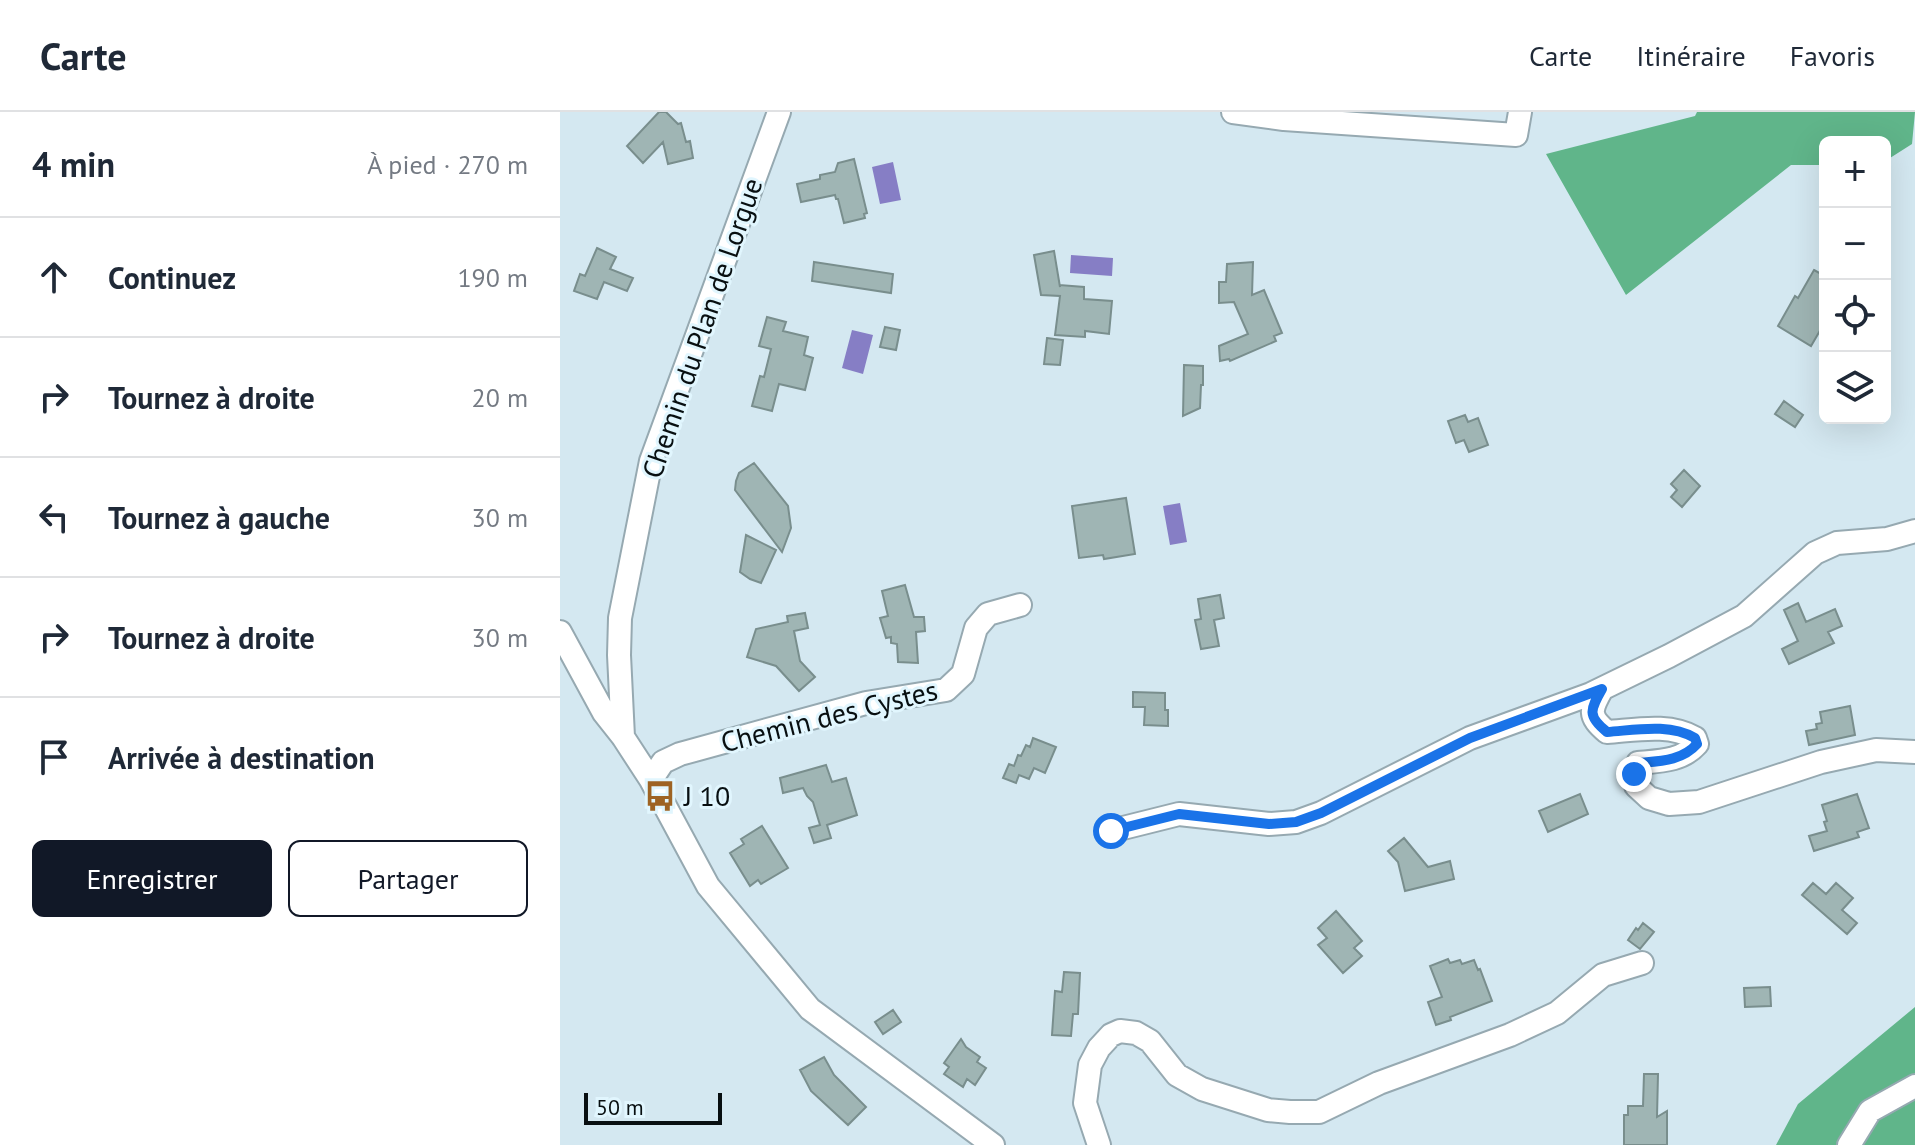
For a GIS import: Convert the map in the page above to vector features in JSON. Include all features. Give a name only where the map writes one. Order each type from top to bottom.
[{"type":"street","name":"Chemin du Plan de Lorgue","points":[[623,737],[620,618],[651,461],[779,112]]},
{"type":"street","points":[[1233,112],[1284,119],[1516,135],[1520,112]]},
{"type":"street","points":[[1111,831],[1179,814],[1269,824],[1296,822],[1321,813],[1470,738],[1602,689],[1669,656],[1744,616],[1815,553],[1837,543],[1887,539],[1915,531]]},
{"type":"street","name":"Chemin des Cystes","points":[[651,780],[663,762],[680,754],[866,703],[946,690],[963,674],[976,628],[988,614],[1020,605]]},
{"type":"street","points":[[560,632],[604,713],[651,780],[708,886],[810,1009],[993,1145]]},
{"type":"street","points":[[1602,689],[1593,704],[1592,713],[1595,722],[1607,732],[1665,728],[1683,731],[1695,738],[1697,744],[1690,753],[1669,761],[1638,763],[1634,774],[1636,786],[1649,798],[1669,804],[1699,802],[1821,762],[1876,750],[1915,752]]},
{"type":"street","points":[[1099,1145],[1085,1103],[1090,1065],[1099,1048],[1111,1035],[1120,1031],[1136,1033],[1150,1041],[1177,1075],[1202,1089],[1268,1110],[1319,1112],[1379,1083],[1510,1035],[1557,1013],[1603,975],[1642,963]]},
{"type":"street","points":[[1849,1145],[1870,1111],[1915,1086]]},
{"type":"green space","points":[[1697,112],[1915,112],[1912,144],[1891,157],[1891,136],[1819,136],[1819,165],[1791,165],[1626,295],[1546,154],[1695,116]]},
{"type":"green space","points":[[1915,1007],[1915,1145],[1776,1145],[1798,1104]]},
{"type":"shaded area","points":[[893,162],[901,200],[880,204],[872,167]]},
{"type":"shaded area","points":[[1071,255],[1113,258],[1112,276],[1070,273]]},
{"type":"shaded area","points":[[852,330],[873,335],[863,374],[842,368]]},
{"type":"shaded area","points":[[1180,503],[1187,542],[1170,545],[1163,506]]},
{"type":"building","points":[[659,112],[666,112],[678,124],[681,123],[686,142],[690,141],[693,158],[668,164],[663,142],[643,163],[627,146]]},
{"type":"building","points":[[854,159],[867,213],[864,214],[865,218],[844,223],[835,195],[801,202],[797,184],[820,179],[820,175],[835,172],[838,163]]},
{"type":"building","points":[[597,248],[616,257],[610,269],[633,278],[627,291],[604,282],[597,299],[574,291],[580,274],[585,276]]},
{"type":"building","points":[[1054,251],[1060,287],[1084,287],[1084,299],[1112,301],[1109,334],[1085,331],[1085,337],[1055,335],[1060,296],[1041,295],[1034,255]]},
{"type":"building","points":[[814,262],[893,274],[891,293],[812,281]]},
{"type":"building","points":[[1253,262],[1252,295],[1264,290],[1282,333],[1274,336],[1276,341],[1230,361],[1220,361],[1219,346],[1248,334],[1234,302],[1219,303],[1219,282],[1226,282],[1227,264]]},
{"type":"building","points":[[1814,270],[1819,273],[1819,332],[1811,346],[1778,326],[1795,296],[1798,298]]},
{"type":"building","points":[[767,317],[786,322],[783,331],[808,337],[804,355],[813,358],[805,390],[779,384],[772,411],[752,406],[771,349],[759,346]]},
{"type":"building","points":[[885,327],[900,330],[896,350],[880,347]]},
{"type":"building","points":[[1047,338],[1063,340],[1060,365],[1044,364]]},
{"type":"building","points":[[1184,365],[1203,366],[1203,385],[1200,408],[1183,416]]},
{"type":"building","points":[[1784,401],[1803,415],[1795,427],[1775,414]]},
{"type":"building","points":[[1465,415],[1468,422],[1478,418],[1488,445],[1469,452],[1464,440],[1456,443],[1448,421]]},
{"type":"building","points":[[754,463],[788,506],[791,528],[782,552],[735,490],[739,473]]},
{"type":"building","points":[[1684,470],[1700,486],[1682,507],[1671,497],[1677,490],[1671,484]]},
{"type":"building","points":[[1126,498],[1135,554],[1104,559],[1103,555],[1079,558],[1072,506]]},
{"type":"building","points":[[746,535],[776,550],[761,583],[740,572]]},
{"type":"building","points":[[905,585],[914,617],[924,617],[925,631],[916,632],[918,663],[898,662],[897,644],[891,643],[891,637],[886,638],[880,618],[888,616],[882,591]]},
{"type":"building","points":[[1220,595],[1224,618],[1214,620],[1219,646],[1201,649],[1195,620],[1201,619],[1198,599]]},
{"type":"building","points":[[1798,603],[1806,622],[1835,609],[1842,626],[1828,632],[1834,643],[1789,664],[1782,649],[1798,641],[1784,610]]},
{"type":"building","points":[[805,613],[808,628],[794,631],[800,661],[815,677],[799,691],[776,666],[747,657],[756,629],[788,622],[787,616]]},
{"type":"building","points":[[1133,692],[1165,693],[1168,726],[1144,725],[1145,707],[1133,707]]},
{"type":"building","points":[[1850,706],[1855,735],[1809,745],[1806,731],[1817,729],[1816,724],[1822,723],[1820,712]]},
{"type":"building","points":[[1033,738],[1056,747],[1045,773],[1034,768],[1029,779],[1019,775],[1016,783],[1003,778],[1009,764],[1014,766],[1018,755],[1021,756],[1026,745],[1030,747]]},
{"type":"building","points":[[826,765],[832,782],[846,778],[857,815],[827,825],[831,838],[814,843],[809,828],[820,825],[813,802],[803,788],[783,793],[780,778]]},
{"type":"building","points":[[1580,794],[1588,814],[1548,832],[1539,811]]},
{"type":"building","points":[[1857,794],[1869,828],[1857,832],[1859,837],[1814,851],[1809,836],[1827,831],[1822,805]]},
{"type":"building","points":[[762,826],[788,868],[761,884],[758,880],[750,886],[730,853],[744,844],[741,839]]},
{"type":"building","points":[[1404,838],[1428,867],[1450,861],[1454,879],[1405,891],[1398,862],[1388,851]]},
{"type":"building","points":[[1813,883],[1826,894],[1836,883],[1853,898],[1842,910],[1857,923],[1847,934],[1802,895]]},
{"type":"building","points":[[1336,911],[1362,941],[1354,948],[1362,956],[1343,973],[1318,945],[1327,938],[1318,928]]},
{"type":"building","points":[[1643,923],[1654,932],[1640,949],[1628,940]]},
{"type":"building","points":[[1448,959],[1450,963],[1460,960],[1462,964],[1474,960],[1492,1001],[1436,1025],[1428,1002],[1442,997],[1430,966]]},
{"type":"building","points":[[1064,972],[1080,973],[1078,1014],[1073,1014],[1071,1036],[1052,1035],[1055,991],[1062,992]]},
{"type":"building","points":[[1770,987],[1771,1006],[1745,1007],[1744,988]]},
{"type":"building","points":[[893,1010],[901,1022],[883,1034],[875,1022]]},
{"type":"building","points":[[961,1039],[980,1057],[977,1062],[986,1068],[975,1085],[967,1079],[963,1087],[944,1074],[949,1067],[944,1063]]},
{"type":"building","points":[[824,1057],[834,1075],[866,1107],[848,1125],[811,1091],[800,1070]]},
{"type":"building","points":[[1644,1074],[1658,1074],[1657,1117],[1667,1111],[1667,1145],[1624,1145],[1624,1115],[1628,1115],[1628,1106],[1643,1106]]},
{"type":"place","name":"J 10","points":[[660,796]]},
{"type":"route","points":[[1111,831],[1179,814],[1269,824],[1296,822],[1321,813],[1470,738],[1602,689],[1593,704],[1592,713],[1595,722],[1607,732],[1665,728],[1683,731],[1695,738],[1697,744],[1690,753],[1669,761],[1638,763],[1634,774]]}]
